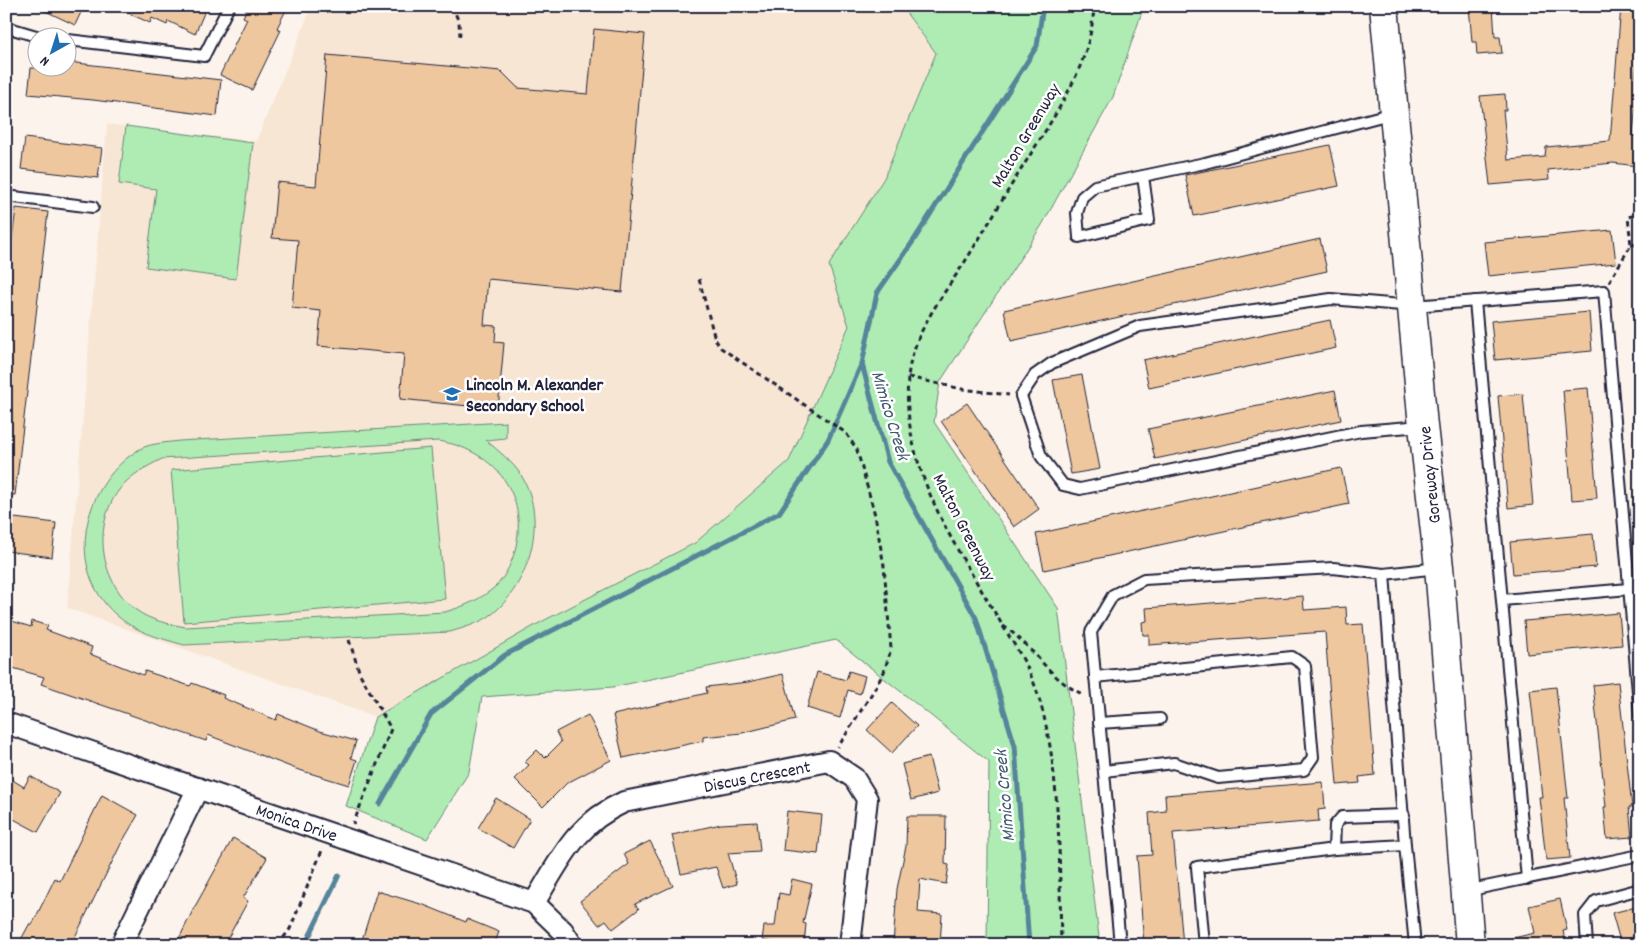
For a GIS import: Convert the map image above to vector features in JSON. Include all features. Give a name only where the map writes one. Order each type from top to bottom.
[{"type":"main road","name":"Goreway Drive","points":[[1384,6],[1423,426],[1439,568],[1470,945]]},
{"type":"street","name":"Monica Drive","points":[[6,722],[41,736],[534,903],[563,931],[572,945]]},
{"type":"street","name":"Discus Crescent","points":[[534,903],[570,843],[585,826],[603,811],[624,802],[829,761],[854,778],[867,799],[850,945]]},
{"type":"street","points":[[121,945],[198,788]]},
{"type":"lane","points":[[78,41],[204,56],[229,6]]},
{"type":"lane","points":[[6,26],[28,33]]},
{"type":"lane","points":[[1143,176],[1149,220],[1079,236],[1077,213],[1082,198],[1095,186],[1205,163],[1394,112]]},
{"type":"lane","points":[[6,196],[93,207]]},
{"type":"lane","points":[[1423,426],[1361,431],[1080,489],[1063,485],[1041,456],[1021,396],[1035,375],[1052,362],[1140,326],[1332,299],[1413,306],[1604,291],[1640,716]]},
{"type":"lane","points":[[1475,301],[1527,879]]},
{"type":"lane","points":[[1120,945],[1091,632],[1113,595],[1144,579],[1333,568],[1384,574],[1439,568]]},
{"type":"lane","points":[[1384,574],[1405,845],[1415,945]]},
{"type":"lane","points":[[1502,600],[1629,588]]},
{"type":"lane","points":[[1095,678],[1292,657],[1305,666],[1313,757],[1304,770],[1218,778],[1174,763],[1104,771]]},
{"type":"lane","points":[[1099,723],[1160,719]]},
{"type":"lane","points":[[1334,849],[1335,825],[1342,817],[1404,815]]},
{"type":"lane","points":[[1204,945],[1197,867],[1334,849],[1405,845]]},
{"type":"lane","points":[[1465,891],[1640,855]]},
{"type":"lane","points":[[1587,945],[1585,915],[1596,901],[1640,889]]},
{"type":"path","points":[[452,6],[459,22],[460,36]]},
{"type":"path","name":"Malton Greenway","points":[[1061,945],[1059,842],[1051,760],[1043,717],[1034,684],[1024,660],[1002,625],[934,504],[920,470],[911,437],[908,377],[915,347],[940,299],[1066,95],[1086,54],[1094,6]]},
{"type":"path","points":[[1604,291],[1631,246],[1628,217],[1640,214]]},
{"type":"path","points":[[1631,246],[1640,244]]},
{"type":"path","points":[[699,279],[715,339],[721,348],[846,433],[858,450],[876,515],[884,566],[891,649],[884,672],[829,761]]},
{"type":"path","points":[[908,377],[962,389],[1021,396]]},
{"type":"path","points":[[1002,625],[1021,640],[1057,678],[1073,690],[1097,699]]},
{"type":"path","points":[[278,945],[290,929],[318,862],[328,832],[353,824],[391,729],[360,674],[349,640]]},
{"type":"shaded area","name":"Lincoln M. Alexander Secondary School","points":[[312,6],[901,6],[936,53],[884,178],[830,265],[849,326],[789,461],[695,543],[541,622],[375,717],[67,608],[107,124],[256,141]]},
{"type":"green space","points":[[901,6],[1144,6],[1113,97],[1042,225],[940,382],[934,422],[1058,608],[1100,945],[987,945],[989,762],[836,640],[613,687],[482,697],[469,772],[427,839],[346,806],[375,717],[541,622],[695,543],[789,461],[849,326],[829,265],[884,178],[936,53]]},
{"type":"green space","points":[[126,126],[253,143],[236,279],[146,267],[156,189],[119,184]]},
{"type":"green space","points":[[506,422],[506,438],[486,440],[505,456],[517,470],[529,491],[534,527],[527,563],[520,580],[510,595],[493,614],[482,621],[450,632],[184,645],[157,637],[139,630],[122,620],[99,595],[90,574],[85,552],[86,529],[92,507],[102,486],[117,467],[140,449],[156,444],[179,441]],"holes":[[[438,441],[474,453],[489,463],[501,476],[511,491],[516,508],[518,526],[515,551],[503,578],[484,595],[472,602],[445,612],[186,627],[154,619],[136,610],[114,584],[108,569],[104,553],[103,536],[105,520],[111,504],[119,490],[128,480],[144,468],[162,459]]]},
{"type":"green space","points":[[431,448],[445,599],[184,622],[171,470]]},
{"type":"building","points":[[35,6],[84,6],[75,25]]},
{"type":"building","points":[[113,6],[207,6],[195,34],[168,21],[167,25],[152,18],[150,23]]},
{"type":"building","points":[[248,6],[288,6],[277,28],[281,30],[252,90],[220,75],[247,19],[243,17]]},
{"type":"building","points":[[1469,6],[1493,6],[1495,37],[1500,37],[1502,53],[1477,55],[1476,42],[1472,42]]},
{"type":"building","points":[[1621,6],[1640,6],[1640,36],[1635,77],[1638,78],[1633,136],[1640,137],[1637,166],[1613,163],[1548,170],[1549,180],[1490,185],[1480,96],[1505,94],[1506,110],[1503,110],[1508,160],[1545,157],[1546,147],[1610,141]]},
{"type":"building","points":[[594,29],[645,34],[622,292],[488,279],[484,325],[496,326],[495,342],[504,343],[498,409],[400,399],[404,354],[318,346],[321,311],[292,308],[298,240],[272,238],[277,182],[316,186],[327,55],[501,71],[518,88],[588,94]]},
{"type":"building","points":[[78,63],[221,80],[217,116],[93,100],[28,94],[30,78],[78,78]]},
{"type":"building","points":[[25,138],[102,148],[98,178],[21,169]]},
{"type":"building","points":[[1330,145],[1339,186],[1194,216],[1185,175]]},
{"type":"building","points":[[16,208],[48,212],[15,495],[6,495],[6,287]]},
{"type":"building","points":[[1612,230],[1616,263],[1488,276],[1484,242]]},
{"type":"building","points":[[1320,239],[1327,271],[1011,341],[1004,310]]},
{"type":"building","points":[[1589,312],[1592,351],[1495,360],[1491,321]]},
{"type":"building","points":[[1330,320],[1336,348],[1149,388],[1143,360]]},
{"type":"building","points":[[1082,375],[1100,469],[1071,474],[1053,380]]},
{"type":"building","points":[[1588,388],[1597,498],[1572,500],[1563,390]]},
{"type":"building","points":[[1335,390],[1341,420],[1155,459],[1148,429]]},
{"type":"building","points":[[1523,394],[1533,505],[1508,508],[1498,396]]},
{"type":"building","points":[[967,403],[1039,509],[1014,527],[941,421]]},
{"type":"building","points":[[1341,468],[1349,504],[1044,570],[1036,534]]},
{"type":"building","points":[[6,517],[56,523],[52,557],[6,551]]},
{"type":"building","points":[[1593,534],[1596,567],[1513,574],[1510,542]]},
{"type":"building","points":[[1303,596],[1304,610],[1346,607],[1347,625],[1363,624],[1375,775],[1359,777],[1360,783],[1337,785],[1325,632],[1149,645],[1149,635],[1143,635],[1142,622],[1147,621],[1146,608]]},
{"type":"building","points":[[1619,613],[1622,645],[1527,654],[1524,621]]},
{"type":"building","points":[[12,621],[31,627],[32,621],[48,626],[46,630],[92,647],[90,654],[143,675],[145,671],[190,686],[192,683],[224,695],[223,698],[276,720],[278,714],[320,731],[356,741],[351,758],[357,760],[349,785],[296,769],[208,735],[206,741],[41,684],[44,677],[6,666],[6,639]]},
{"type":"building","points":[[849,671],[865,676],[860,694],[848,690],[840,718],[807,708],[817,672],[846,680]]},
{"type":"building","points":[[783,674],[795,720],[742,733],[703,737],[703,741],[623,758],[613,715],[707,693],[706,687],[748,682]]},
{"type":"building","points":[[1618,682],[1632,807],[1629,807],[1632,837],[1607,839],[1604,807],[1606,807],[1593,685]]},
{"type":"building","points":[[1556,687],[1568,798],[1564,798],[1570,858],[1546,860],[1539,797],[1542,797],[1530,690]]},
{"type":"building","points":[[892,703],[917,726],[892,753],[867,730]]},
{"type":"building","points":[[588,715],[611,760],[567,783],[543,807],[515,779],[529,765],[525,762],[537,750],[545,758],[561,742],[556,732]]},
{"type":"building","points":[[929,757],[938,793],[911,800],[902,764]]},
{"type":"building","points":[[6,776],[24,787],[30,776],[60,793],[38,832],[6,815]]},
{"type":"building","points":[[1323,782],[1325,809],[1318,810],[1319,821],[1173,833],[1183,945],[1144,945],[1137,856],[1152,855],[1149,813],[1166,811],[1165,795]]},
{"type":"building","points":[[102,795],[138,815],[121,844],[71,945],[18,945],[30,923],[32,925],[55,878],[60,881]]},
{"type":"building","points":[[496,798],[530,819],[513,848],[478,828]]},
{"type":"building","points":[[787,811],[822,815],[818,854],[783,850]]},
{"type":"building","points":[[907,816],[946,816],[945,864],[949,865],[946,884],[920,879],[918,912],[942,914],[940,945],[893,945],[897,889],[906,846]]},
{"type":"building","points":[[757,822],[760,851],[728,853],[737,884],[723,888],[716,867],[681,874],[672,835],[721,824]]},
{"type":"building","points":[[233,838],[267,858],[243,898],[248,901],[224,945],[176,945],[193,910]]},
{"type":"building","points":[[650,841],[673,886],[635,904],[639,909],[613,929],[606,920],[599,925],[580,901],[629,864],[624,854]]},
{"type":"building","points":[[792,879],[812,884],[803,923],[806,924],[804,945],[785,945],[762,940],[764,926],[775,926],[779,893],[789,895]]},
{"type":"building","points":[[377,891],[424,905],[466,922],[467,919],[499,932],[494,945],[377,945],[362,940]]},
{"type":"building","points":[[1560,899],[1567,930],[1563,931],[1566,945],[1510,945],[1509,939],[1535,933],[1529,906]]},
{"type":"building","points":[[1640,906],[1640,936],[1620,941],[1612,913]]},
{"type":"waterway","name":"Mimico Creek","points":[[1029,945],[1015,746],[976,618],[888,462],[862,364],[877,293],[914,240],[1037,46],[1043,6]]},
{"type":"waterway","points":[[380,804],[431,714],[505,655],[779,513],[828,440],[861,365]]},
{"type":"waterway","points":[[305,945],[339,875]]},
{"type":"place","name":"Lincoln M. Alexander Secondary School","points":[[452,394]]}]
